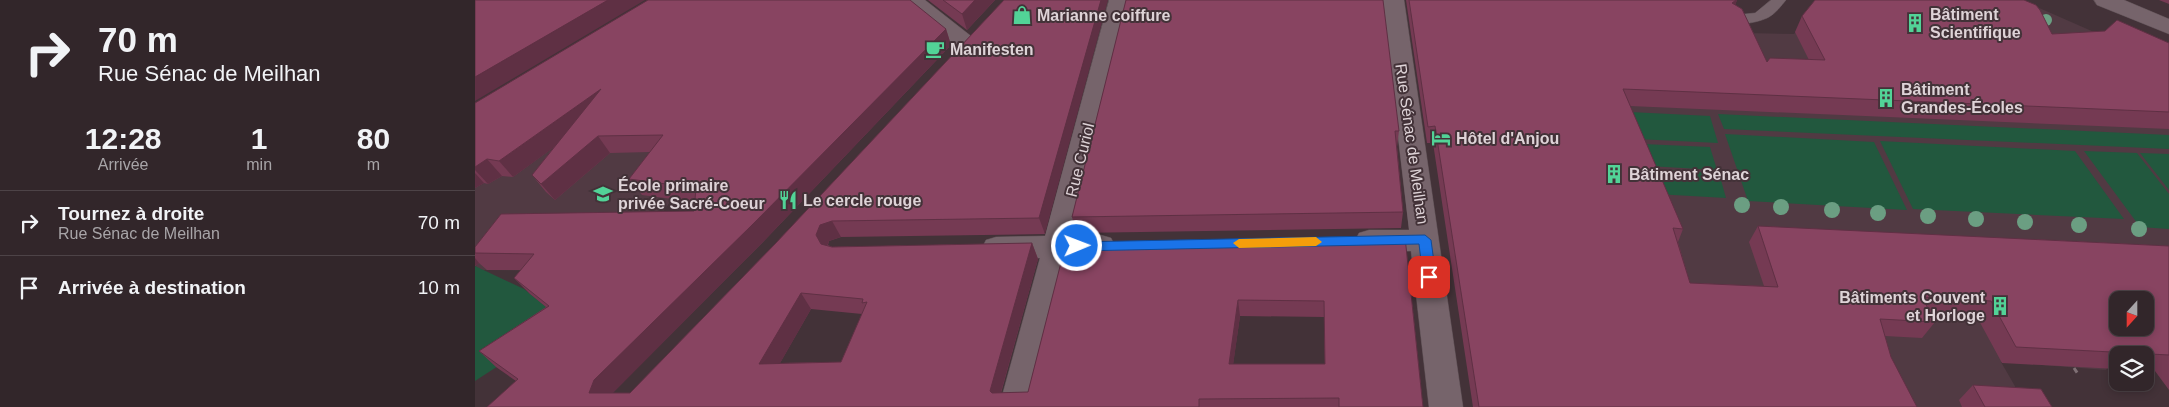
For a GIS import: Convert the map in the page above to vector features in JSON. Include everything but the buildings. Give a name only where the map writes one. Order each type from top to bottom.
[{"type":"street","points":[[911,0],[977,35],[948,66]]},
{"type":"street","name":"Rue Curiol","points":[[1016,407],[1120,0]]},
{"type":"street","name":"Rue Sénac de Meilhan","points":[[1393,0],[1446,407]]},
{"type":"street","points":[[2105,0],[2169,27]]},
{"type":"street","points":[[2142,16],[2157,0]]},
{"type":"street","points":[[1345,241],[1425,240]]},
{"type":"street","points":[[969,248],[1127,245]]},
{"type":"lane","points":[[1761,0],[1768,13]]},
{"type":"lane","points":[[1735,18],[1750,19],[1768,13],[1779,0]]},
{"type":"path","points":[[2074,368],[2078,374]]},
{"type":"shaded area","points":[[1820,0],[2037,7],[2169,65],[2169,372],[2154,361],[2154,346],[2109,346],[2109,366],[2106,370],[2001,362],[2027,407],[1896,407],[1707,347],[1606,30],[1794,34]]},
{"type":"shaded area","points":[[739,106],[622,269],[594,271],[480,270],[475,266],[475,126]]},
{"type":"green space","points":[[1630,112],[1710,116],[1718,143],[1637,139]]},
{"type":"green space","points":[[1718,114],[2169,135],[2169,149],[1724,129]]},
{"type":"green space","points":[[1725,134],[1874,142],[1907,210],[1748,201]]},
{"type":"green space","points":[[1880,141],[2075,151],[2124,219],[1913,209]]},
{"type":"green space","points":[[1643,144],[1710,147],[1717,170],[1648,166]]},
{"type":"green space","points":[[2084,151],[2137,153],[2169,194],[2169,229],[2140,227]]},
{"type":"green space","points":[[2140,153],[2169,154],[2169,190]]},
{"type":"green space","points":[[1649,169],[1719,173],[1726,198],[1656,194]]},
{"type":"green space","points":[[475,266],[524,289],[559,317],[535,342],[475,381]]},
{"type":"slow traffic","points":[[1239,243],[1316,242]]},
{"type":"place","name":"Marianne coiffure","points":[[1022,15]]},
{"type":"place","name":"Bâtiment Scientifique","points":[[1915,23]]},
{"type":"place","name":"Manifesten","points":[[935,49]]},
{"type":"place","name":"Bâtiment Grandes-Écoles","points":[[1886,98]]},
{"type":"place","name":"Hôtel d'Anjou","points":[[1441,138]]},
{"type":"place","name":"Bâtiment Sénac","points":[[1614,174]]},
{"type":"place","name":"École primaire privée Sacré-Coeur","points":[[603,194]]},
{"type":"place","name":"Le cercle rouge","points":[[788,200]]},
{"type":"place","name":"Bâtiments Couvent et Horloge","points":[[2000,306]]},
{"type":"route","points":[[1077,246],[1425,240],[1429,277]]}]
